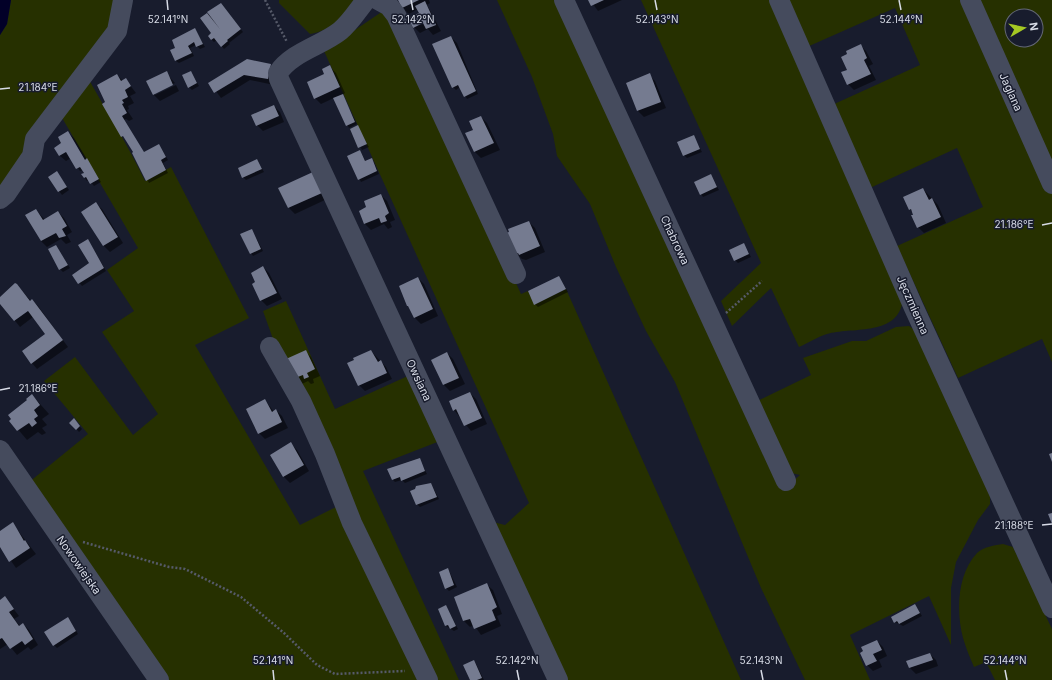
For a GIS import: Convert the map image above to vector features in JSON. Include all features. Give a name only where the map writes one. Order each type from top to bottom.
[{"type":"street","points":[[0,200],[6,194],[32,156],[35,139],[117,32],[123,0]]},
{"type":"street","points":[[294,57],[341,30],[366,0]]},
{"type":"street","points":[[378,0],[389,6],[396,14],[516,274]]},
{"type":"street","name":"Chabrowa","points":[[564,0],[786,481]]},
{"type":"street","name":"Jęczmienna","points":[[778,0],[914,308],[1052,608]]},
{"type":"street","name":"Jaglana","points":[[970,0],[1052,184]]},
{"type":"street","name":"Owsiana","points":[[294,57],[278,74],[279,79],[558,680]]},
{"type":"street","points":[[270,348],[301,402],[325,454],[352,523],[427,678]]},
{"type":"street","name":"Nowowiejska","points":[[0,450],[159,680]]},
{"type":"path","points":[[265,0],[294,57]]},
{"type":"path","points":[[714,324],[762,281]]},
{"type":"path","points":[[63,541],[86,542],[169,566],[185,569],[203,577],[241,597],[284,633],[317,665],[335,674],[393,670],[427,678]]},
{"type":"green space","points":[[11,0],[117,0],[110,32],[0,189],[0,35],[7,24]]},
{"type":"green space","points":[[279,0],[359,0],[337,22],[325,30],[310,34],[279,3]]},
{"type":"green space","points":[[497,0],[560,0],[784,489],[800,475],[787,472],[755,402],[811,375],[803,358],[852,341],[866,341],[896,327],[909,326],[916,331],[990,491],[990,504],[978,520],[956,562],[951,588],[951,645],[929,596],[850,635],[870,680],[805,680],[761,588],[675,382],[646,331],[616,267],[590,204],[557,156],[553,134],[532,77]]},
{"type":"green space","points":[[641,0],[772,0],[902,304],[898,314],[891,321],[882,326],[827,334],[799,347],[771,288],[732,326],[721,301],[761,263]]},
{"type":"green space","points":[[786,0],[966,0],[1052,193],[1052,362],[1042,339],[958,378],[897,246],[983,207],[957,148],[870,188],[832,105],[920,65],[895,8],[807,47]]},
{"type":"green space","points":[[974,0],[1052,0],[1052,175]]},
{"type":"green space","points":[[380,13],[388,13],[395,18],[521,294],[528,291],[535,304],[566,289],[741,680],[562,680],[489,521],[505,525],[529,503],[324,51]]},
{"type":"green space","points":[[88,78],[125,142],[145,181],[171,167],[249,318],[195,345],[300,525],[338,506],[422,680],[165,680],[28,483],[88,434],[44,381],[75,357],[133,435],[158,414],[102,332],[134,311],[107,270],[138,248],[61,116]]},
{"type":"green space","points":[[286,301],[335,409],[410,375],[440,441],[363,471],[459,680],[432,680],[278,353],[263,311]]},
{"type":"green space","points":[[1003,544],[1013,547],[1052,629],[1052,680],[995,680],[986,662],[974,667],[963,638],[959,617],[959,605],[965,571],[970,562],[982,549]]},
{"type":"water","points":[[0,0],[11,0],[7,24],[0,35]]},
{"type":"building","points":[[398,0],[419,0],[402,8]]},
{"type":"building","points":[[588,0],[604,0],[591,6]]},
{"type":"building","points":[[425,1],[436,25],[426,29],[423,23],[413,28],[408,18],[419,13],[415,6]]},
{"type":"building","points":[[221,3],[241,29],[221,47],[214,38],[211,40],[208,36],[211,33],[200,18],[207,13],[220,29],[207,12]]},
{"type":"building","points":[[195,28],[203,44],[196,47],[194,42],[188,46],[192,53],[175,61],[170,50],[175,48],[172,40]]},
{"type":"building","points":[[451,36],[476,91],[464,97],[458,85],[452,88],[432,44]]},
{"type":"building","points":[[861,44],[867,58],[864,60],[871,74],[847,85],[841,72],[847,70],[841,57],[847,54],[846,51]]},
{"type":"building","points":[[247,59],[271,64],[268,79],[244,75],[214,93],[208,83]]},
{"type":"building","points":[[330,65],[340,87],[314,99],[307,82],[324,74],[322,69]]},
{"type":"building","points":[[167,71],[173,85],[153,95],[146,81]]},
{"type":"building","points":[[191,71],[197,83],[188,88],[182,75]]},
{"type":"building","points":[[650,73],[661,102],[637,111],[626,83]]},
{"type":"building","points":[[117,74],[121,81],[126,78],[131,86],[125,90],[128,97],[122,100],[124,103],[122,104],[127,113],[122,116],[144,152],[159,144],[166,157],[161,160],[166,170],[146,181],[132,153],[133,152],[123,136],[121,137],[102,104],[105,102],[97,85]]},
{"type":"building","points":[[343,94],[355,122],[346,126],[333,98]]},
{"type":"building","points":[[274,105],[279,116],[256,126],[251,115]]},
{"type":"building","points":[[481,116],[494,143],[474,152],[465,133],[473,130],[469,121]]},
{"type":"building","points":[[358,125],[367,144],[358,148],[350,129]]},
{"type":"building","points":[[68,131],[85,160],[87,158],[99,179],[90,184],[86,177],[84,178],[81,174],[84,173],[80,167],[76,169],[66,152],[59,156],[54,148],[61,143],[58,137]]},
{"type":"building","points":[[694,135],[700,149],[683,156],[677,142]]},
{"type":"building","points":[[360,150],[365,161],[372,158],[377,171],[358,180],[347,156]]},
{"type":"building","points":[[257,159],[262,169],[242,178],[238,168]]},
{"type":"building","points":[[57,171],[67,187],[58,192],[48,177]]},
{"type":"building","points":[[313,172],[322,193],[288,208],[278,188]]},
{"type":"building","points":[[711,174],[717,187],[700,195],[694,182]]},
{"type":"building","points":[[923,188],[929,200],[932,198],[941,217],[917,228],[911,215],[913,215],[911,209],[909,210],[903,197]]},
{"type":"building","points":[[381,194],[389,213],[385,216],[387,221],[381,223],[379,218],[364,224],[359,211],[366,207],[364,201]]},
{"type":"building","points":[[96,202],[118,237],[103,246],[81,212]]},
{"type":"building","points":[[36,209],[43,220],[58,211],[67,226],[62,229],[66,236],[59,238],[56,233],[41,241],[25,215]]},
{"type":"building","points":[[529,221],[540,246],[519,255],[518,253],[515,254],[506,233],[509,232],[508,229]]},
{"type":"building","points":[[252,229],[261,249],[250,254],[240,234]]},
{"type":"building","points":[[88,239],[104,268],[78,284],[72,275],[89,263],[78,245]]},
{"type":"building","points":[[744,243],[749,254],[734,261],[729,250]]},
{"type":"building","points":[[56,245],[68,265],[59,270],[48,249]]},
{"type":"building","points":[[263,266],[277,293],[260,301],[252,284],[255,282],[251,273]]},
{"type":"building","points":[[559,276],[566,289],[534,305],[528,291]]},
{"type":"building","points":[[418,277],[433,309],[414,318],[407,306],[399,286]]},
{"type":"building","points":[[15,283],[30,301],[32,299],[63,340],[31,364],[22,351],[45,334],[28,311],[14,321],[0,304],[0,297]]},
{"type":"building","points":[[306,350],[315,369],[307,373],[309,377],[304,379],[303,375],[295,378],[286,359]]},
{"type":"building","points":[[371,350],[378,362],[381,360],[387,373],[358,386],[347,363],[354,360],[353,358]]},
{"type":"building","points":[[447,352],[459,378],[443,385],[431,360]]},
{"type":"building","points":[[470,392],[482,418],[464,426],[456,409],[453,411],[449,401]]},
{"type":"building","points":[[32,394],[40,405],[34,410],[38,416],[34,419],[37,423],[32,427],[29,423],[17,431],[9,421],[11,419],[8,415],[27,400],[26,399]]},
{"type":"building","points":[[265,399],[272,412],[276,409],[282,422],[258,434],[246,409]]},
{"type":"building","points":[[74,418],[80,426],[76,430],[69,423]]},
{"type":"building","points":[[291,442],[304,465],[283,477],[270,455]]},
{"type":"building","points":[[1052,453],[1052,462],[1049,454]]},
{"type":"building","points":[[420,458],[425,471],[401,481],[400,477],[392,480],[387,469]]},
{"type":"building","points":[[431,483],[437,497],[416,505],[410,491],[415,489],[416,486]]},
{"type":"building","points":[[1052,513],[1052,524],[1048,514]]},
{"type":"building","points":[[13,522],[30,548],[9,562],[0,547],[0,531]]},
{"type":"building","points":[[448,568],[454,585],[445,589],[439,572]]},
{"type":"building","points":[[487,583],[497,607],[492,610],[496,620],[474,629],[470,619],[463,621],[454,597]]},
{"type":"building","points":[[5,596],[14,609],[9,612],[19,626],[23,623],[33,639],[25,645],[22,641],[10,649],[2,638],[0,639],[0,600]]},
{"type":"building","points":[[915,604],[920,613],[899,624],[897,621],[894,623],[891,617]]},
{"type":"building","points":[[446,605],[456,626],[450,629],[448,625],[445,626],[438,609]]},
{"type":"building","points":[[68,617],[76,631],[53,646],[44,632]]},
{"type":"building","points":[[877,640],[882,650],[873,654],[877,661],[866,666],[860,653],[863,651],[861,647]]},
{"type":"building","points":[[930,653],[933,660],[909,668],[906,661]]},
{"type":"building","points":[[474,660],[482,678],[470,680],[463,665]]}]
